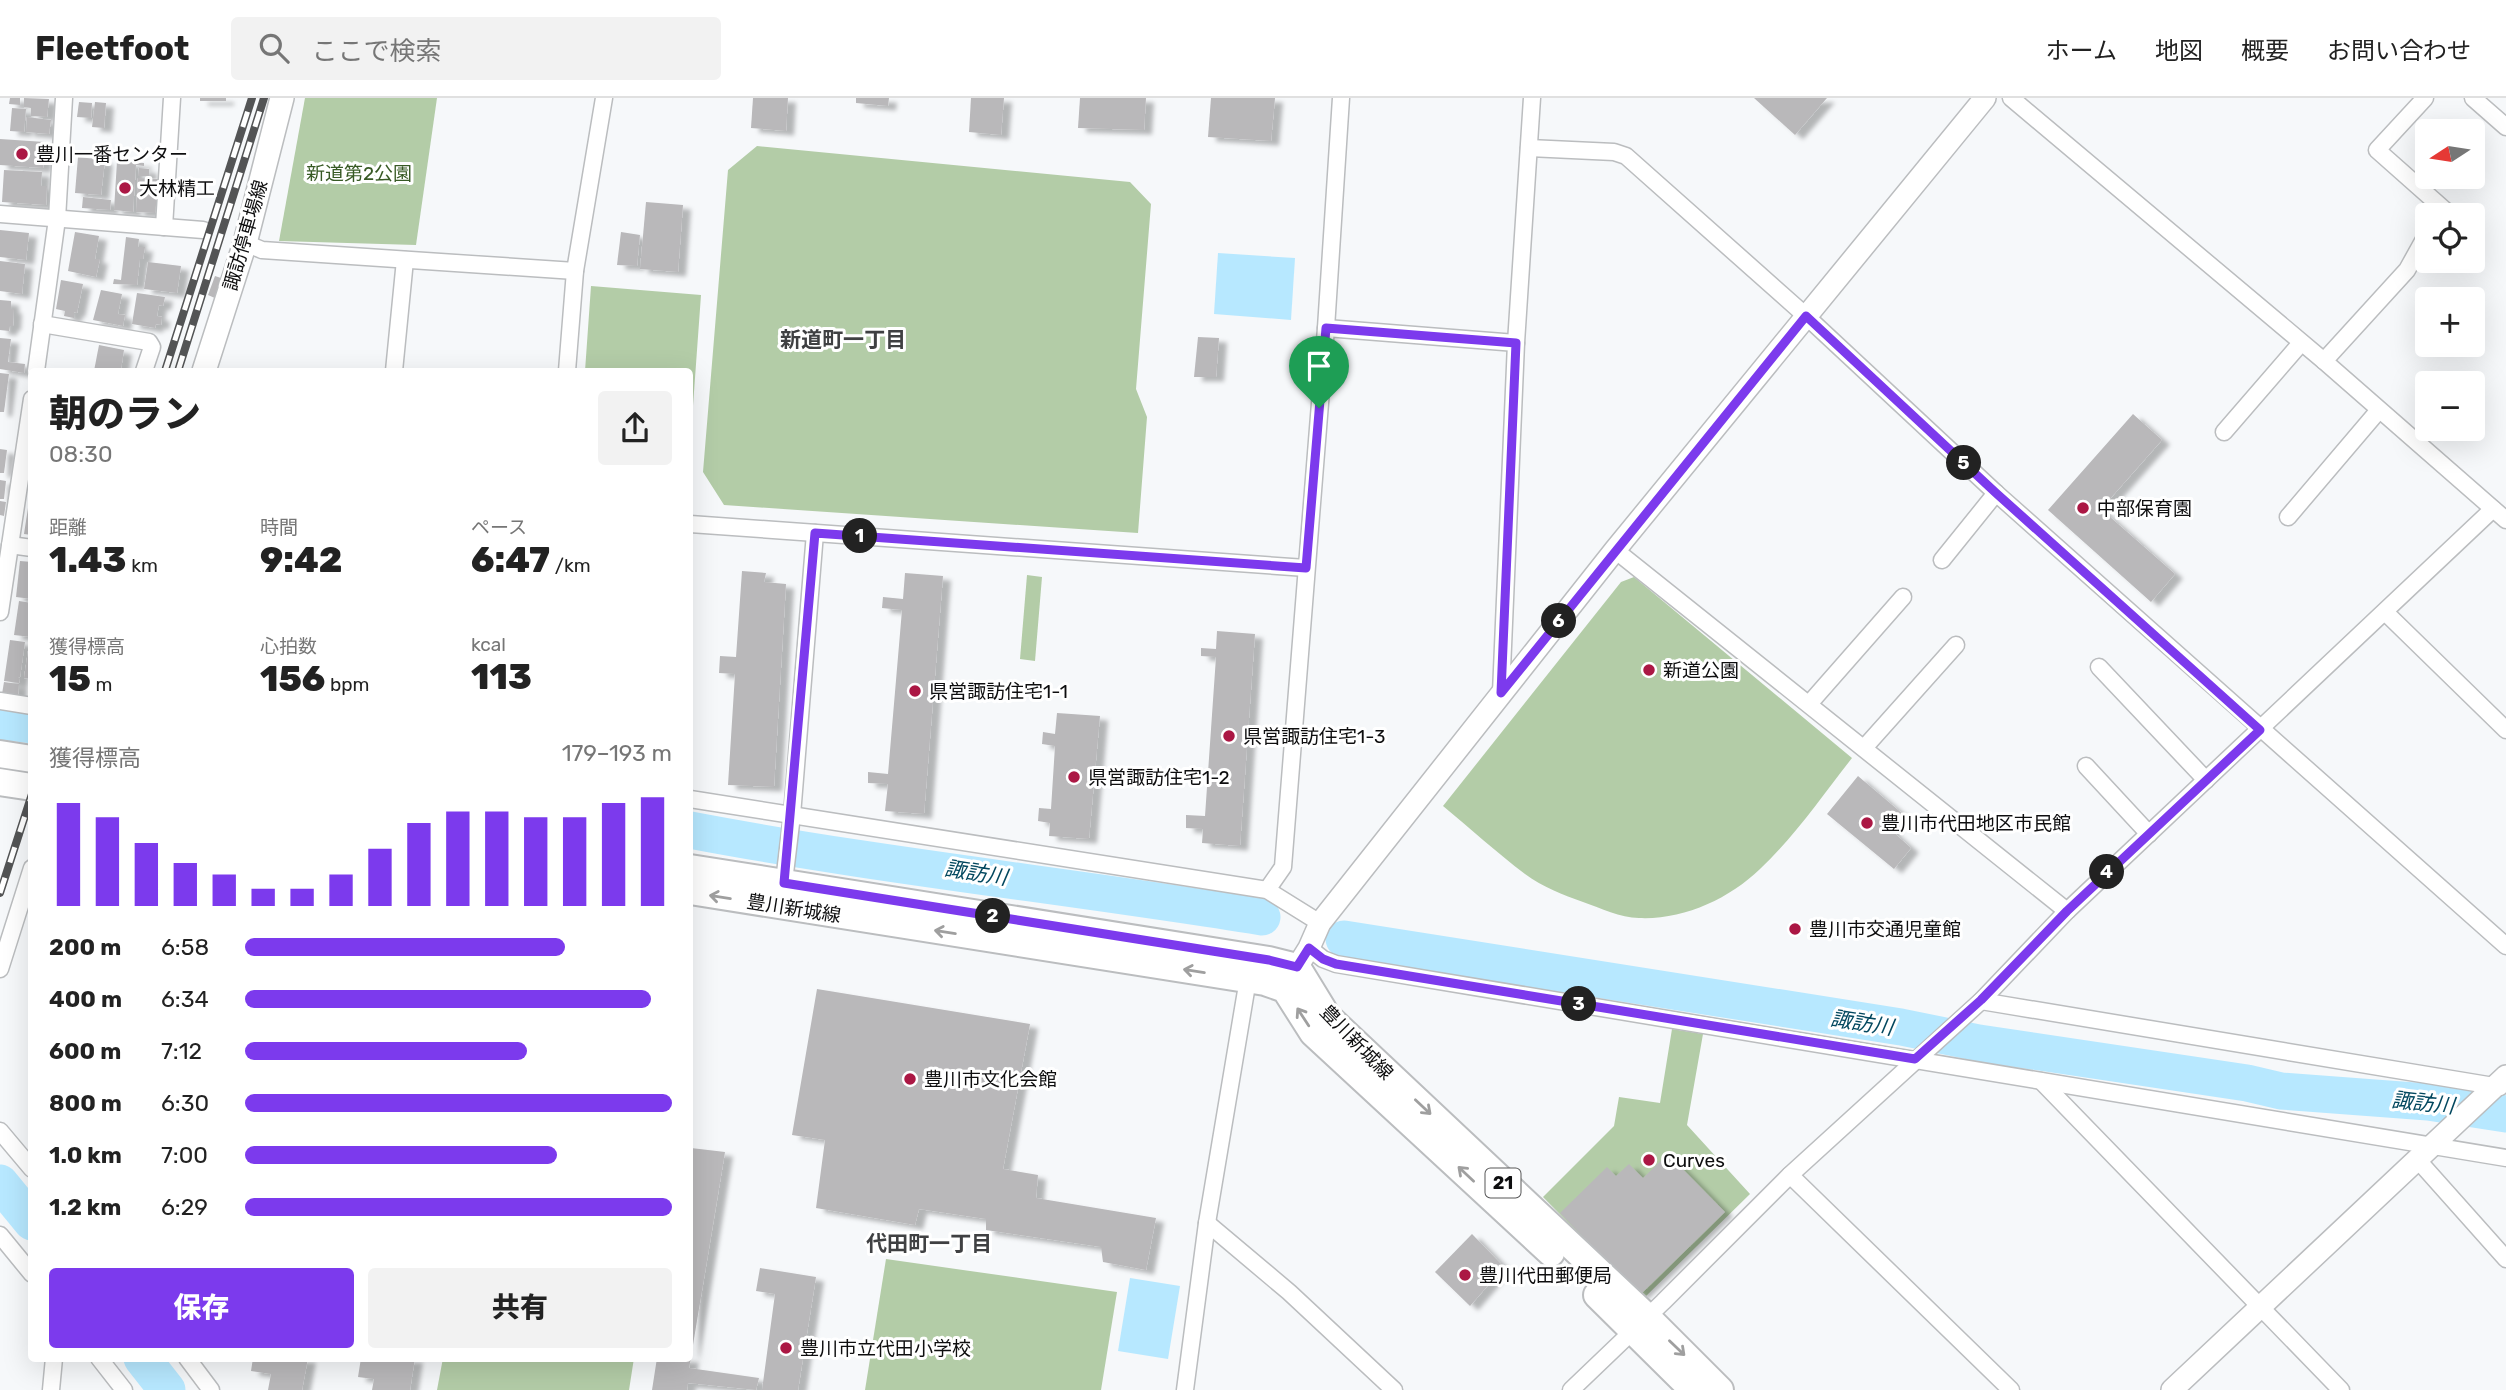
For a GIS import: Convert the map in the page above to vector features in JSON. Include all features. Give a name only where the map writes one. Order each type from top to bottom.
[{"type":"main road","name":"諏訪停車場線","points":[[205,368],[244,243],[282,98]]},
{"type":"main road","points":[[0,754],[28,759]]},
{"type":"main road","points":[[0,782],[28,787]]},
{"type":"main road","name":"豊川新城線","points":[[693,869],[1248,979],[1297,968]]},
{"type":"main road","name":"豊川新城線","points":[[693,891],[784,885],[1269,960],[1297,968]]},
{"type":"main road","name":"豊川新城線","points":[[1297,968],[1313,1033],[1640,1324],[1720,1390]]},
{"type":"main road","name":"豊川新城線","points":[[1640,1324],[1693,1390]]},
{"type":"street","points":[[36,368],[57,219],[64,98]]},
{"type":"street","points":[[164,227],[172,98]]},
{"type":"street","points":[[567,368],[575,271],[604,98]]},
{"type":"street","points":[[1267,890],[1283,867],[1326,328],[1341,98]]},
{"type":"street","points":[[1501,693],[1516,343],[1532,98]]},
{"type":"street","points":[[1297,968],[1321,923],[1501,693],[1985,98]]},
{"type":"street","points":[[1571,1390],[1790,1175],[1976,1005],[2067,911],[2385,612],[2500,514],[2011,98]]},
{"type":"street","points":[[2425,98],[2377,150],[2437,203]]},
{"type":"street","points":[[2473,98],[2506,127]]},
{"type":"street","points":[[1529,148],[1614,152],[1626,156],[1806,316],[1996,493],[2506,946]]},
{"type":"street","points":[[0,214],[203,230]]},
{"type":"street","points":[[244,243],[262,250],[575,271]]},
{"type":"street","points":[[2323,361],[2407,270],[2415,256]]},
{"type":"street","points":[[394,368],[405,260]]},
{"type":"street","points":[[43,324],[149,342],[152,347],[145,368]]},
{"type":"street","points":[[1326,328],[1516,343]]},
{"type":"street","points":[[2224,432],[2301,343]]},
{"type":"street","points":[[2288,517],[2379,410]]},
{"type":"street","points":[[0,612],[28,426]]},
{"type":"street","points":[[1942,560],[1996,493]]},
{"type":"street","points":[[693,524],[1306,568]]},
{"type":"street","points":[[784,885],[815,533]]},
{"type":"street","points":[[10,545],[28,547]]},
{"type":"street","points":[[1615,551],[2067,911]]},
{"type":"street","points":[[1809,704],[1903,597]]},
{"type":"street","points":[[2385,612],[2506,730]]},
{"type":"street","points":[[1864,748],[1956,645]]},
{"type":"street","points":[[2099,667],[2206,780]]},
{"type":"street","points":[[0,701],[28,705]]},
{"type":"street","points":[[2086,766],[2149,834]]},
{"type":"street","points":[[693,800],[791,824],[1267,890],[1321,923]]},
{"type":"street","points":[[0,969],[28,880]]},
{"type":"street","points":[[1297,968],[1323,959],[1336,964],[2506,1158]]},
{"type":"street","points":[[1185,1390],[1207,1223],[1248,979]]},
{"type":"street","points":[[1976,1005],[2497,1087]]},
{"type":"street","points":[[2041,1081],[2341,1390]]},
{"type":"street","points":[[2172,1390],[2430,1145],[2497,1087]]},
{"type":"street","points":[[0,1131],[28,1164]]},
{"type":"street","points":[[2430,1145],[2506,1259]]},
{"type":"street","points":[[1790,1175],[2011,1390]]},
{"type":"street","points":[[1207,1223],[1289,1292],[1394,1390]]},
{"type":"street","points":[[0,1235],[28,1269]]},
{"type":"street","points":[[51,1390],[54,1362]]},
{"type":"street","points":[[102,1362],[124,1390]]},
{"type":"street","points":[[190,1362],[211,1390]]},
{"type":"green space","name":"新道第2公園","points":[[305,98],[437,98],[416,245],[279,241]]},
{"type":"green space","points":[[757,146],[1130,182],[1151,204],[1136,389],[1147,417],[1138,533],[724,505],[703,472],[728,170]]},
{"type":"green space","points":[[591,286],[701,295],[693,406],[693,368],[585,368]]},
{"type":"green space","points":[[1027,575],[1042,577],[1035,661],[1020,659]]},
{"type":"green space","name":"新道公園","points":[[1634,577],[1852,758],[1785,843],[1748,880],[1704,906],[1656,918],[1618,915],[1546,887],[1515,866],[1443,806],[1621,582]]},
{"type":"green space","name":"Curves","points":[[1672,1029],[1703,1034],[1687,1125],[1750,1194],[1643,1299],[1543,1197],[1614,1126],[1619,1097],[1660,1103]]},
{"type":"green space","points":[[886,1259],[1117,1292],[1101,1390],[865,1390]]},
{"type":"green space","points":[[442,1362],[633,1362],[629,1390],[437,1390]]},
{"type":"water","points":[[1218,253],[1295,258],[1291,320],[1214,314]]},
{"type":"water","points":[[1130,1278],[1180,1286],[1168,1359],[1118,1351]]},
{"type":"building","points":[[10,98],[20,98],[20,105],[9,104]]},
{"type":"building","points":[[24,98],[49,99],[47,117],[31,116],[31,108],[24,107]]},
{"type":"building","points":[[200,98],[226,98],[226,101],[200,101]]},
{"type":"building","points":[[753,98],[788,98],[786,131],[751,128]]},
{"type":"building","points":[[856,98],[889,98],[888,106],[856,103]]},
{"type":"building","points":[[971,98],[1004,98],[1001,135],[969,132]]},
{"type":"building","points":[[1080,98],[1146,98],[1144,130],[1078,128]]},
{"type":"building","points":[[1211,98],[1275,98],[1271,141],[1208,137]]},
{"type":"building","points":[[1754,98],[1827,98],[1795,135]]},
{"type":"building","points":[[79,102],[92,103],[91,118],[77,117]]},
{"type":"building","points":[[95,102],[106,103],[104,128],[92,127]]},
{"type":"building","points":[[12,108],[26,109],[24,132],[10,131]]},
{"type":"building","points":[[27,117],[51,120],[49,134],[26,132]]},
{"type":"building","name":"豊川一番センター","points":[[0,139],[45,142],[43,168],[0,165]]},
{"type":"building","points":[[78,157],[105,160],[101,195],[75,193]]},
{"type":"building","name":"大林精工","points":[[117,161],[144,163],[144,166],[136,165],[133,212],[114,210]]},
{"type":"building","points":[[139,168],[149,169],[149,176],[138,176]]},
{"type":"building","points":[[4,170],[42,172],[41,186],[47,186],[46,205],[2,202]]},
{"type":"building","points":[[138,178],[159,179],[155,213],[136,212]]},
{"type":"building","points":[[83,197],[111,200],[110,210],[82,208]]},
{"type":"building","points":[[646,202],[683,205],[678,272],[640,269]]},
{"type":"building","points":[[0,230],[29,233],[26,260],[0,257]]},
{"type":"building","points":[[75,232],[99,236],[95,259],[100,259],[96,277],[68,271]]},
{"type":"building","points":[[621,232],[640,235],[637,266],[617,265]]},
{"type":"building","points":[[126,237],[139,239],[138,247],[145,247],[143,259],[140,259],[137,285],[113,284],[114,279],[121,280]]},
{"type":"building","points":[[0,261],[25,264],[22,294],[0,291]]},
{"type":"building","points":[[148,262],[181,266],[177,293],[144,289]]},
{"type":"building","points":[[215,276],[224,279],[217,299],[208,295]]},
{"type":"building","points":[[61,280],[83,284],[74,318],[64,316],[65,311],[56,309]]},
{"type":"building","points":[[101,290],[122,294],[118,314],[125,315],[123,326],[93,320]]},
{"type":"building","points":[[137,293],[165,297],[163,306],[159,305],[157,316],[162,317],[161,325],[156,324],[155,328],[132,324]]},
{"type":"building","points":[[0,300],[11,301],[11,309],[14,309],[13,326],[10,326],[9,331],[0,330]]},
{"type":"building","points":[[1198,337],[1219,338],[1216,377],[1194,377]]},
{"type":"building","points":[[0,338],[11,339],[8,362],[25,364],[24,373],[0,369]]},
{"type":"building","points":[[99,345],[124,350],[121,368],[95,368]]},
{"type":"building","points":[[0,373],[9,374],[4,412],[0,412]]},
{"type":"building","points":[[2133,414],[2162,440],[2101,509],[2175,574],[2151,602],[2048,510]]},
{"type":"building","points":[[0,449],[7,450],[4,473],[0,473]]},
{"type":"building","points":[[0,480],[6,481],[4,499],[0,499]]},
{"type":"building","points":[[0,501],[6,502],[4,516],[0,515]]},
{"type":"building","points":[[28,508],[28,534],[24,534]]},
{"type":"building","points":[[20,561],[28,562],[28,598],[16,597]]},
{"type":"building","points":[[742,571],[766,573],[764,582],[786,584],[774,787],[728,785],[735,674],[719,673],[720,656],[736,657]]},
{"type":"building","name":"県営諏訪住宅1-1","points":[[905,573],[943,576],[924,814],[885,811],[888,784],[868,783],[868,772],[888,774],[902,610],[882,608],[883,597],[903,599]]},
{"type":"building","points":[[19,601],[28,602],[28,637],[14,635]]},
{"type":"building","name":"県営諏訪住宅1-3","points":[[1217,631],[1255,634],[1240,846],[1202,843],[1203,829],[1186,828],[1186,815],[1205,816],[1216,657],[1201,656],[1201,648],[1216,649]]},
{"type":"building","points":[[10,640],[25,642],[19,683],[4,681]]},
{"type":"building","points":[[28,651],[28,678],[24,678]]},
{"type":"building","points":[[4,682],[19,684],[18,696],[2,694]]},
{"type":"building","name":"県営諏訪住宅1-2","points":[[1057,713],[1100,716],[1089,839],[1049,836],[1050,823],[1038,821],[1039,808],[1051,809],[1055,746],[1042,744],[1043,732],[1055,734]]},
{"type":"building","name":"豊川市代田地区市民館","points":[[1858,776],[1904,815],[1891,830],[1911,848],[1894,869],[1827,814]]},
{"type":"building","name":"豊川市文化会館","points":[[817,989],[1030,1024],[1003,1169],[1038,1175],[1036,1198],[1156,1218],[1146,1270],[1103,1262],[1101,1247],[986,1230],[986,1219],[919,1209],[915,1225],[816,1208],[825,1140],[792,1135]]},
{"type":"building","points":[[693,1148],[725,1152],[693,1345]]},
{"type":"building","points":[[1668,1154],[1725,1212],[1640,1295],[1560,1213],[1607,1167],[1616,1176],[1629,1164],[1643,1178]]},
{"type":"building","points":[[1472,1234],[1504,1267],[1470,1306],[1435,1272]]},
{"type":"building","points":[[760,1268],[816,1277],[798,1390],[762,1390],[775,1294],[756,1291]]},
{"type":"building","points":[[252,1362],[307,1362],[302,1390],[268,1390],[271,1374],[251,1371]]},
{"type":"building","points":[[360,1362],[414,1362],[410,1390],[372,1390],[374,1379],[358,1377]]},
{"type":"building","points":[[656,1362],[690,1362],[689,1368],[759,1378],[756,1390],[688,1383],[687,1390],[652,1390]]},
{"type":"waterway","name":"諏訪川","points":[[0,721],[28,724]]},
{"type":"waterway","name":"諏訪川","points":[[693,831],[904,865],[1262,917]]},
{"type":"waterway","name":"諏訪川","points":[[1344,939],[1901,1027],[1979,1043],[2247,1083],[2281,1091],[2428,1102],[2506,1114]]},
{"type":"waterway","points":[[0,1183],[28,1217]]},
{"type":"waterway","points":[[145,1362],[167,1390]]},
{"type":"railway","points":[[166,368],[252,98]]},
{"type":"railway","points":[[179,368],[264,98]]},
{"type":"railway","points":[[0,893],[28,806]]},
{"type":"place","name":"豊川一番センター","points":[[22,154]]},
{"type":"place","name":"大林精工","points":[[125,188]]},
{"type":"place","name":"中部保育園","points":[[2083,508]]},
{"type":"place","name":"新道公園","points":[[1649,670]]},
{"type":"place","name":"県営諏訪住宅1-1","points":[[915,691]]},
{"type":"place","name":"県営諏訪住宅1-3","points":[[1229,736]]},
{"type":"place","name":"県営諏訪住宅1-2","points":[[1074,777]]},
{"type":"place","name":"豊川市代田地区市民館","points":[[1867,823]]},
{"type":"place","name":"豊川市交通児童館","points":[[1795,929]]},
{"type":"place","name":"豊川市文化会館","points":[[910,1079]]},
{"type":"place","name":"Curves","points":[[1649,1160]]},
{"type":"place","name":"豊川代田郵便局","points":[[1465,1275]]},
{"type":"place","name":"豊川市立代田小学校","points":[[786,1348]]},
{"type":"district","name":"新道町一丁目","points":[[843,340]]},
{"type":"district","name":"代田町一丁目","points":[[929,1244]]},
{"type":"route","points":[[1806,316],[1996,493],[2260,730],[2067,911],[1981,1000],[1915,1059],[1336,964],[1323,959],[1309,948],[1297,967],[1269,960],[784,883],[815,533],[1306,568],[1319,408],[1326,328],[1516,343],[1501,693],[1806,316]]}]
